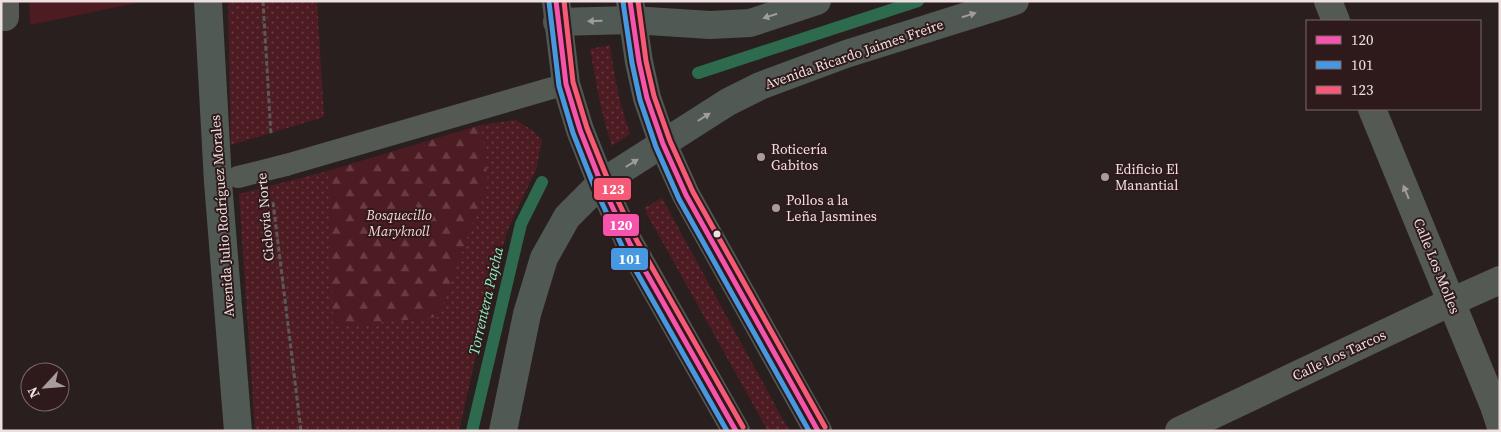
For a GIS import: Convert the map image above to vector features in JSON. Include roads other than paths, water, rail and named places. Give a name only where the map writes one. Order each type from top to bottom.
[{"type":"main road","name":"Avenida Julio Rodríguez Morales","points":[[208,1],[228,180],[238,431]]},
{"type":"main road","points":[[736,431],[630,244],[601,183],[580,130],[566,84],[556,12],[631,10],[710,25],[750,23],[817,1]]},
{"type":"main road","name":"Avenida Ricardo Jaimes Freire","points":[[503,431],[527,314],[544,258],[567,217],[601,183],[728,102],[760,86],[846,54],[1015,1]]},
{"type":"main road","points":[[631,10],[647,98],[663,144],[686,195],[818,431]]},
{"type":"street","points":[[1328,1],[1336,20]]},
{"type":"street","name":"Calle Los Molles","points":[[1372,110],[1500,424]]},
{"type":"street","name":"Calle Los Tarcos","points":[[1179,431],[1500,280]]},
{"type":"lane","points":[[228,180],[566,84]]},
{"type":"waterway","name":"Torrentera Pajcha","points":[[698,73],[918,1]]},
{"type":"waterway","name":"Torrentera Pajcha","points":[[472,431],[521,224],[542,182]]},
{"type":"place","name":"Roticería Gabitos","points":[[761,157]]},
{"type":"place","name":"Edificio El Manantial","points":[[1105,177]]},
{"type":"place","name":"Pollos a la Leña Jasmines","points":[[776,208]]},
{"type":"park label","name":"Bosquecillo Maryknoll","points":[[399,224]]}]
